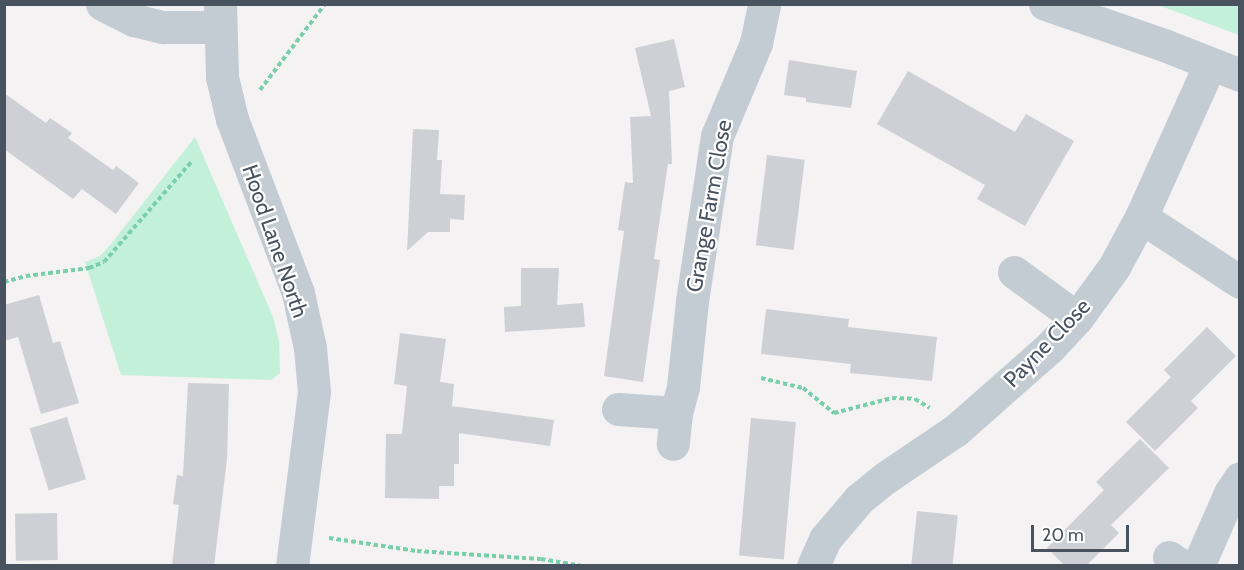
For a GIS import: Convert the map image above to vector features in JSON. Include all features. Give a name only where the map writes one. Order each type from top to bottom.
[{"type":"street","name":"Hood Lane North","points":[[102,4],[134,20],[163,27],[219,16],[222,77],[232,120],[298,293],[310,348],[314,392],[294,550]]},
{"type":"street","name":"Grange Farm Close","points":[[618,409],[674,428],[683,387],[692,301],[717,136],[756,43],[764,4]]},
{"type":"street","points":[[1045,4],[1124,30],[1239,75]]},
{"type":"street","name":"Payne Close","points":[[813,566],[825,539],[859,500],[885,478],[956,430],[1050,347],[1077,318],[1114,267],[1141,217],[1209,64]]},
{"type":"street","points":[[1141,217],[1239,282]]},
{"type":"street","points":[[1014,272],[1077,318]]},
{"type":"street","points":[[1183,563],[1239,478]]},
{"type":"path","points":[[255,96],[325,4]]},
{"type":"path","points":[[4,282],[26,276],[89,268],[104,262],[192,160]]},
{"type":"path","points":[[761,378],[803,388],[834,413],[892,398],[915,399],[956,430]]},
{"type":"path","points":[[294,550],[417,551],[541,559],[582,566]]},
{"type":"green space","points":[[1158,5],[1239,5],[1239,35]]},
{"type":"green space","points":[[195,137],[273,317],[279,341],[280,373],[271,380],[121,375],[85,262],[100,256],[111,244]]},
{"type":"building","points":[[674,39],[685,87],[669,91],[672,164],[668,164],[654,259],[660,260],[643,382],[604,376],[624,231],[618,230],[625,182],[633,183],[630,117],[651,116],[635,48]]},
{"type":"building","points":[[789,60],[857,71],[851,108],[806,102],[806,98],[784,95]]},
{"type":"building","points":[[908,71],[1015,132],[1026,114],[1074,141],[1025,226],[977,199],[985,185],[877,124]]},
{"type":"building","points":[[4,93],[46,123],[50,118],[72,133],[68,138],[113,170],[116,166],[139,183],[116,214],[82,189],[73,199],[4,149]]},
{"type":"building","points":[[413,129],[439,130],[437,160],[442,160],[440,194],[465,195],[464,220],[450,219],[450,232],[428,232],[407,251]]},
{"type":"building","points":[[767,155],[805,160],[794,250],[756,245]]},
{"type":"building","points":[[521,268],[559,268],[557,305],[583,303],[585,327],[505,332],[504,307],[521,306]]},
{"type":"building","points":[[39,295],[53,343],[60,341],[79,403],[41,414],[18,337],[4,341],[4,305]]},
{"type":"building","points":[[766,309],[849,319],[848,327],[937,337],[932,381],[850,373],[851,364],[761,354]]},
{"type":"building","points":[[1207,327],[1236,356],[1191,401],[1198,408],[1155,451],[1126,422],[1171,377],[1164,370]]},
{"type":"building","points":[[400,333],[446,339],[440,382],[454,384],[452,406],[554,420],[550,446],[459,433],[459,464],[454,464],[454,486],[439,486],[439,499],[385,498],[386,434],[402,434],[407,386],[394,384]]},
{"type":"building","points":[[188,383],[229,384],[227,459],[214,566],[172,566],[179,505],[173,504],[177,475],[183,476]]},
{"type":"building","points":[[67,417],[86,479],[49,491],[30,428]]},
{"type":"building","points":[[751,418],[796,422],[784,559],[739,555]]},
{"type":"building","points":[[1140,439],[1169,468],[1111,525],[1119,533],[1086,566],[1065,566],[1047,548],[1104,490],[1096,482]]},
{"type":"building","points":[[917,511],[958,515],[952,566],[911,566]]},
{"type":"building","points":[[57,513],[58,560],[16,561],[15,514]]}]
